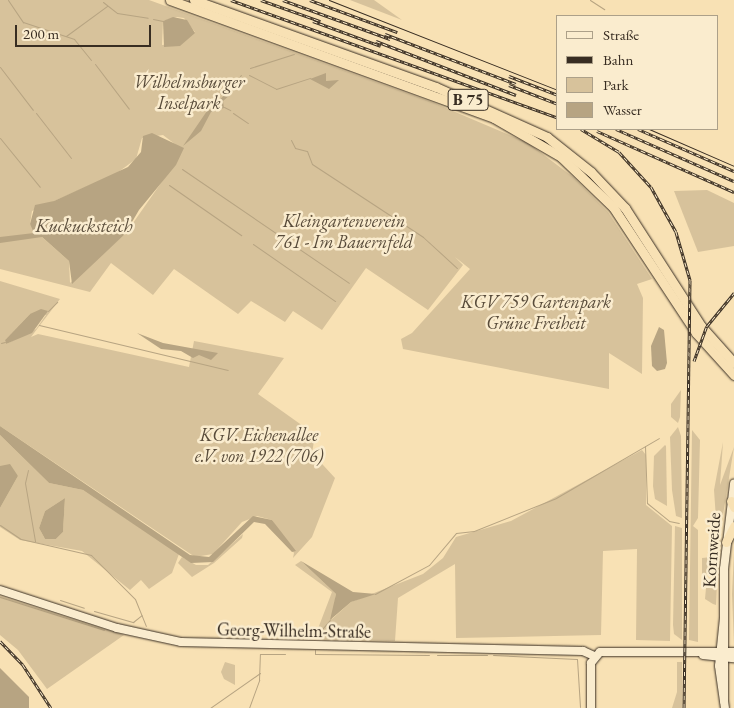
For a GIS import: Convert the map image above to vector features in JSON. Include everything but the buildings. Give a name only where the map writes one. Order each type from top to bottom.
[{"type":"highway","name":"B 75","points":[[170,0],[494,118],[555,153],[613,207],[696,334],[734,375]]},
{"type":"highway","name":"B 75","points":[[194,0],[492,109],[562,147],[625,208],[700,326],[734,363]]},
{"type":"highway","points":[[726,542],[730,528]]},
{"type":"main road","name":"Kornweide","points":[[730,528],[734,484]]},
{"type":"main road","name":"Kornweide","points":[[724,704],[726,542]]},
{"type":"main road","name":"Georg-Wilhelm-Straße","points":[[0,590],[117,628],[179,641],[582,651],[593,657],[605,650],[726,654]]},
{"type":"main road","points":[[591,708],[593,657]]},
{"type":"green space","points":[[0,0],[149,0],[434,103],[528,143],[573,177],[608,212],[652,279],[637,284],[643,298],[642,374],[609,353],[609,389],[403,349],[401,339],[412,333],[470,269],[455,257],[463,265],[428,310],[366,268],[322,330],[293,311],[285,322],[251,301],[238,314],[174,269],[153,295],[111,263],[90,292],[0,269]],"holes":[[[177,17],[184,18],[195,32],[182,43],[162,45],[163,21]],[[163,135],[180,148],[175,163],[126,233],[70,283],[69,261],[35,231],[30,224],[32,211],[117,173],[136,159],[142,138]]]},
{"type":"green space","points":[[350,0],[374,0],[402,20]]},
{"type":"green space","points":[[707,190],[734,203],[734,246],[698,252],[674,191]]},
{"type":"green space","name":"KGV. Eichenallee e.V. von 1922 (706)","points":[[0,281],[60,299],[31,337],[38,334],[189,367],[194,341],[284,358],[258,394],[303,426],[314,441],[312,453],[335,478],[312,537],[293,558],[294,553],[272,520],[257,516],[242,522],[213,554],[195,557],[0,426]],"holes":[[[30,314],[46,315],[36,329],[6,344],[5,340]]]},
{"type":"green space","points":[[681,390],[678,423],[671,417],[671,404]]},
{"type":"green space","points":[[678,427],[681,436],[682,518],[676,516],[672,490],[670,437]]},
{"type":"green space","points":[[692,430],[700,440],[698,518],[693,526],[698,530],[698,642],[689,640]]},
{"type":"green space","points":[[0,435],[49,483],[83,490],[179,554],[172,573],[149,589],[141,580],[130,590],[82,551],[20,540],[0,527],[0,508],[18,476],[0,466]],"holes":[[[65,498],[63,532],[56,539],[45,539],[39,528],[45,511]]]},
{"type":"green space","points":[[723,442],[720,485],[734,447],[722,521],[716,519],[714,490]]},
{"type":"green space","points":[[665,445],[667,506],[655,499],[653,486],[654,456]]},
{"type":"green space","points":[[642,450],[646,455],[646,505],[672,526],[670,641],[636,640],[637,549],[603,551],[601,635],[456,638],[455,564],[398,598],[395,641],[314,639],[332,592],[295,565],[301,561],[336,594],[332,619],[351,602],[423,574],[443,558],[456,537],[511,521]]},
{"type":"green space","points":[[675,526],[682,528],[682,640],[674,634],[673,625]]},
{"type":"green space","points":[[721,532],[717,574],[702,575],[702,558],[712,557],[713,534]]},
{"type":"green space","points":[[243,534],[242,538],[214,563],[192,577],[178,563],[182,557],[196,565],[208,565]]},
{"type":"green space","points":[[734,553],[734,644],[732,594]]},
{"type":"green space","points":[[717,582],[716,605],[705,599],[706,588]]},
{"type":"green space","points":[[0,596],[124,635],[47,689],[18,650],[0,635]]},
{"type":"green space","points":[[225,662],[235,665],[235,685],[224,679],[221,672]]},
{"type":"green space","points":[[677,662],[682,662],[682,708],[672,708],[677,692]]},
{"type":"water","points":[[173,17],[187,20],[195,33],[180,46],[164,47],[163,21]]},
{"type":"water","points":[[326,73],[326,81],[339,80],[329,89],[310,79]]},
{"type":"water","points":[[227,93],[230,95],[223,101],[224,108],[211,112],[201,131],[183,146],[207,111]]},
{"type":"water","name":"Kuckucksteich","points":[[152,133],[184,148],[176,165],[139,210],[125,234],[72,284],[69,261],[42,237],[0,243],[0,237],[34,233],[30,224],[35,205],[54,201],[128,167],[141,152],[143,136]]},
{"type":"water","points":[[41,309],[48,311],[32,333],[6,344],[5,340],[30,314]]},
{"type":"water","points":[[659,327],[664,330],[667,363],[665,369],[657,371],[652,366],[651,346]]},
{"type":"water","points":[[137,333],[163,343],[218,353],[211,360],[199,355],[193,358],[181,351],[161,349]]},
{"type":"water","points":[[0,426],[190,555],[209,557],[253,516],[272,520],[296,551],[292,552],[265,524],[254,522],[213,562],[191,563],[83,490],[49,483],[0,435]]},
{"type":"water","points":[[10,464],[18,476],[0,508],[0,466]]},
{"type":"water","points":[[65,498],[63,532],[56,539],[45,539],[39,528],[45,511]]},
{"type":"water","points":[[301,561],[353,592],[376,594],[351,602],[330,620],[336,594]]},
{"type":"water","points":[[0,668],[29,697],[29,708],[0,708]]},
{"type":"waterway","points":[[8,0],[23,22],[74,39],[91,60]]},
{"type":"waterway","points":[[590,0],[604,9]]},
{"type":"waterway","points":[[103,2],[117,13],[148,18]]},
{"type":"waterway","points":[[66,36],[107,6]]},
{"type":"waterway","points":[[153,19],[163,21]]},
{"type":"waterway","points":[[250,68],[294,54]]},
{"type":"waterway","points":[[95,64],[129,109]]},
{"type":"waterway","points":[[0,67],[33,110]]},
{"type":"waterway","points":[[228,94],[241,75]]},
{"type":"waterway","points":[[249,75],[276,89],[310,78]]},
{"type":"waterway","points":[[224,107],[230,110]]},
{"type":"waterway","points":[[36,113],[71,158]]},
{"type":"waterway","points":[[233,113],[248,123]]},
{"type":"waterway","points":[[0,138],[40,187]]},
{"type":"waterway","points":[[291,140],[295,148],[307,151],[312,164],[423,237],[457,268]]},
{"type":"waterway","points":[[182,169],[349,283]]},
{"type":"waterway","points":[[169,185],[241,235]]},
{"type":"waterway","points":[[253,244],[335,301]]},
{"type":"waterway","points":[[48,311],[57,302]]},
{"type":"waterway","points":[[39,325],[228,370]]},
{"type":"waterway","points":[[1,343],[5,342]]},
{"type":"waterway","points":[[375,594],[429,565],[456,533],[474,531],[556,498],[659,438]]},
{"type":"waterway","points":[[645,446],[647,503],[669,521],[679,523]]},
{"type":"waterway","points":[[28,470],[25,483],[35,541]]},
{"type":"waterway","points":[[0,525],[21,539],[91,555],[135,599],[146,626]]},
{"type":"waterway","points":[[0,597],[104,630]]},
{"type":"waterway","points":[[60,600],[84,608]]},
{"type":"waterway","points":[[94,611],[133,622],[142,615]]},
{"type":"waterway","points":[[316,636],[330,620]]},
{"type":"waterway","points":[[315,650],[315,654],[429,655]]},
{"type":"waterway","points":[[249,708],[259,680],[260,654],[285,654]]},
{"type":"waterway","points":[[437,655],[487,655]]},
{"type":"waterway","points":[[493,655],[577,659],[580,707]]},
{"type":"waterway","points":[[210,708],[260,673]]},
{"type":"tram line","points":[[329,0],[556,89]]},
{"type":"tram line","points":[[651,130],[734,166]]},
{"type":"railway","points":[[231,0],[556,117]]},
{"type":"railway","points":[[261,0],[320,21]]},
{"type":"railway","points":[[283,0],[390,39]]},
{"type":"railway","points":[[310,0],[397,32]]},
{"type":"railway","points":[[313,21],[381,46]]},
{"type":"railway","points":[[385,34],[516,84]]},
{"type":"railway","points":[[376,41],[516,95]]},
{"type":"railway","points":[[509,76],[556,94]]},
{"type":"railway","points":[[509,85],[556,103]]},
{"type":"railway","points":[[583,130],[619,152],[651,187],[676,232],[690,280],[684,708]]},
{"type":"railway","points":[[618,130],[734,181]]},
{"type":"railway","points":[[640,130],[734,171]]},
{"type":"railway","points":[[597,131],[734,192]]},
{"type":"railway","points":[[694,361],[707,326],[734,293]]},
{"type":"railway","points":[[0,641],[23,665],[51,708]]},
{"type":"park label","name":"Wilhelmsburger Inselpark","points":[[189,94]]},
{"type":"park label","name":"Kleingartenverein 761 - Im Bauernfeld","points":[[344,232]]},
{"type":"park label","name":"KGV 759 Gartenpark Grüne Freiheit","points":[[536,313]]}]
